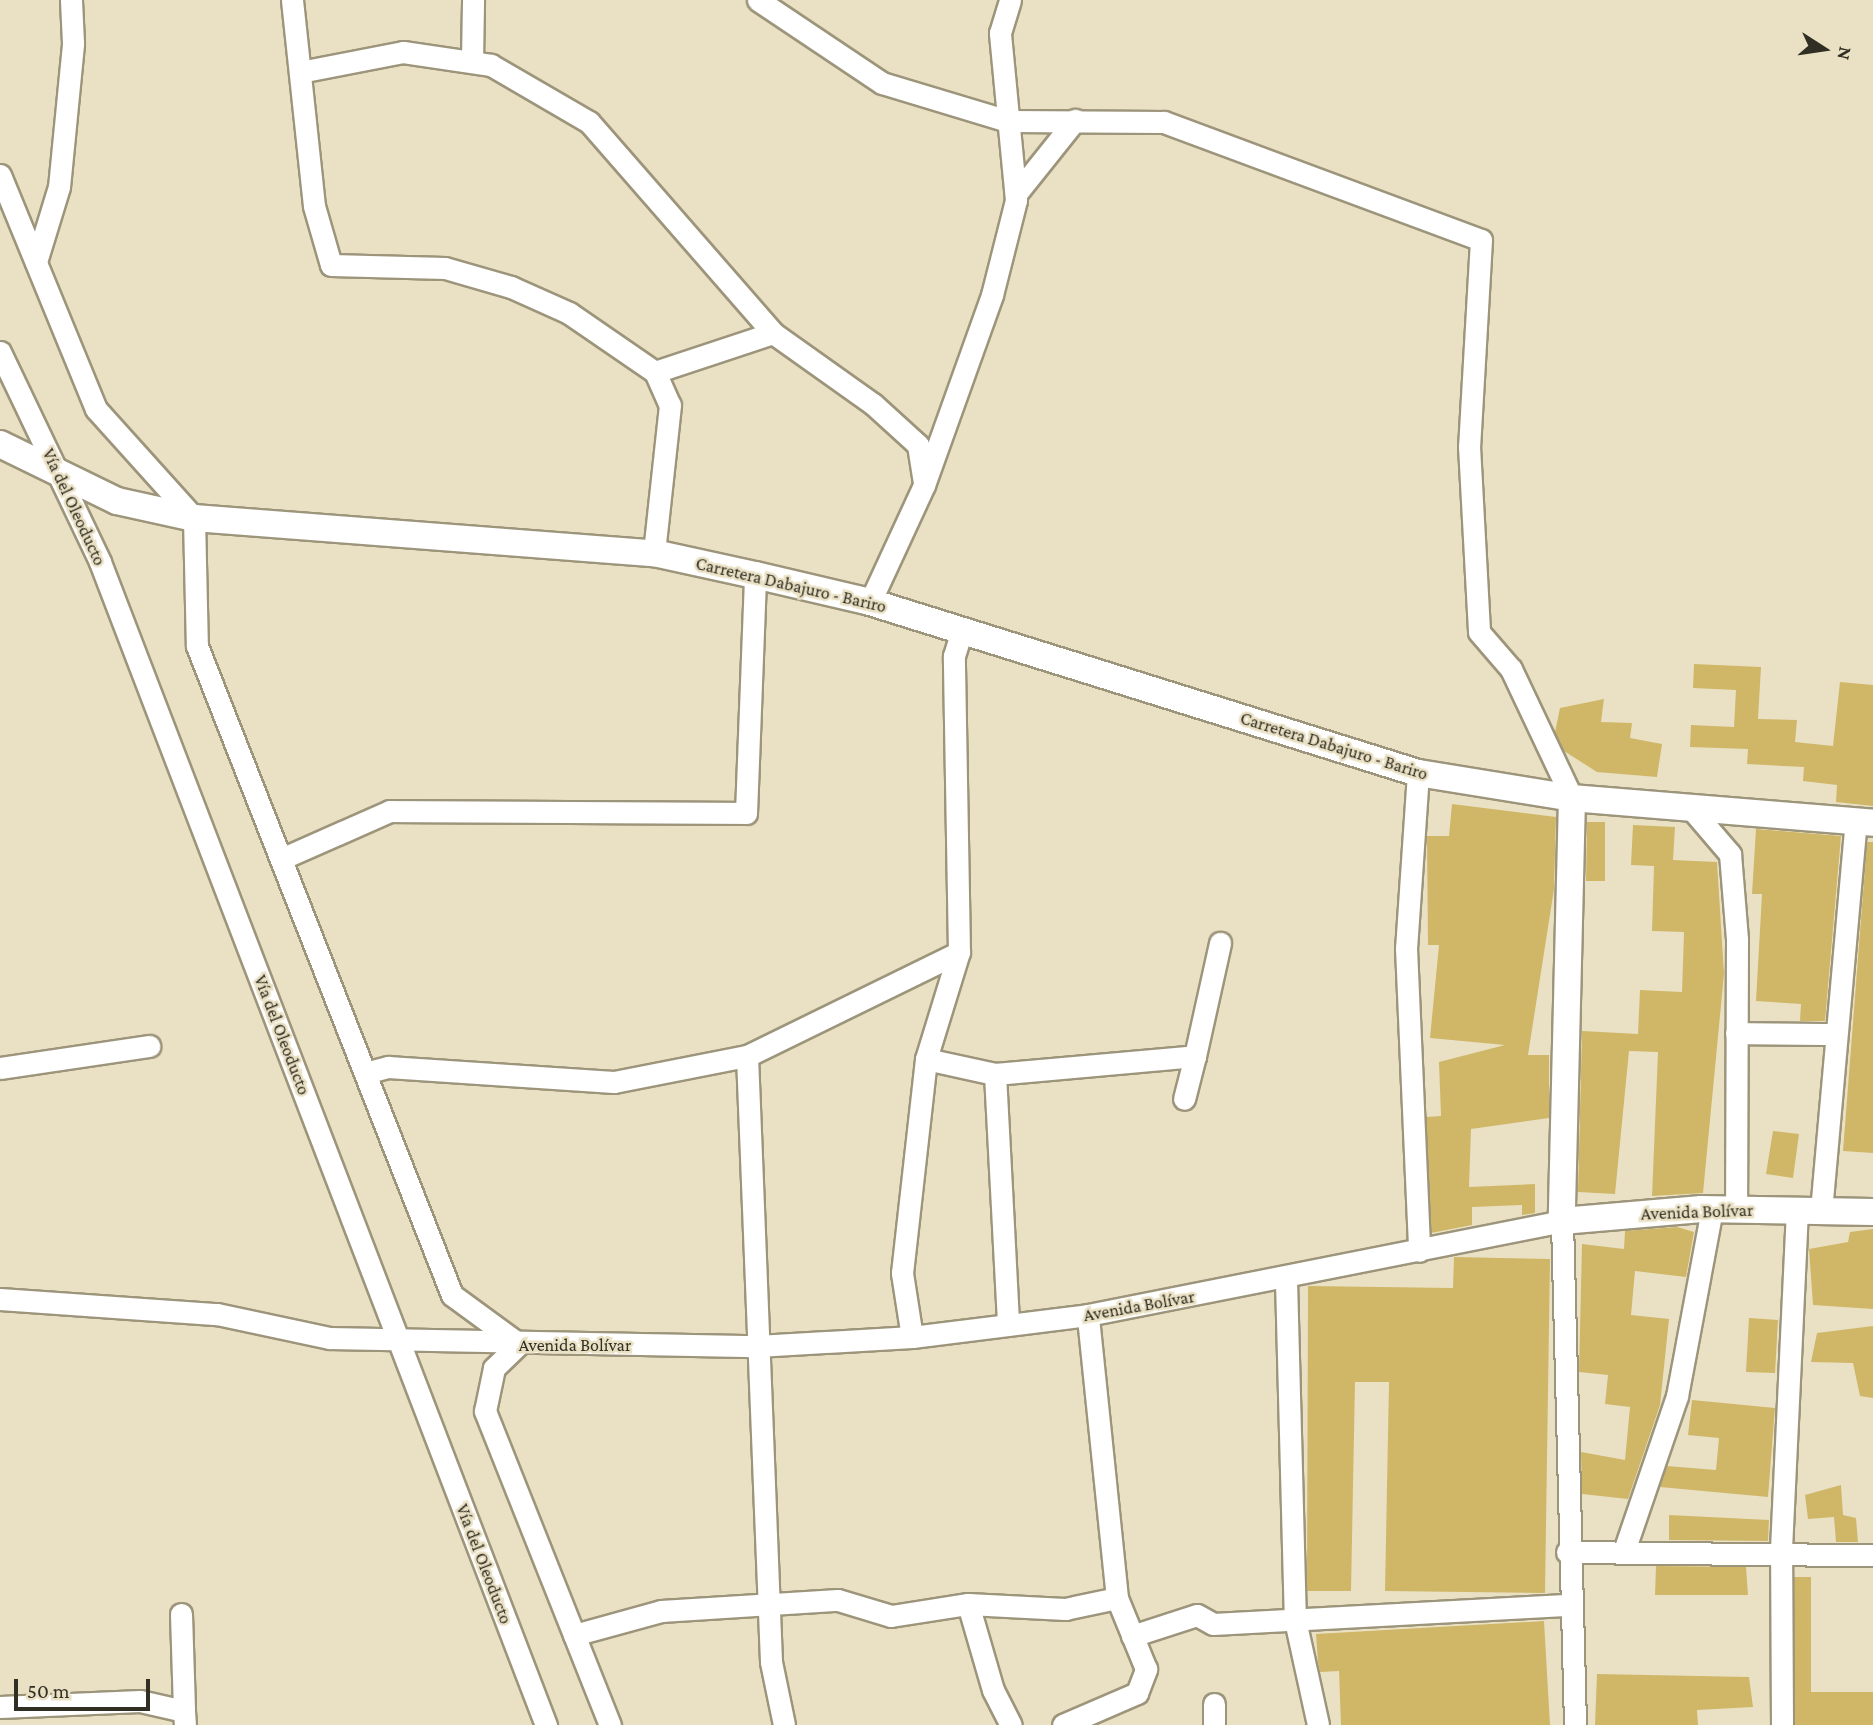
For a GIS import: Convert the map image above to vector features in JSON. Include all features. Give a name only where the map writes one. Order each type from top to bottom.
[{"type":"street","points":[[36,262],[59,187],[73,43],[71,0]]},
{"type":"street","points":[[292,0],[314,206],[331,265],[445,268],[511,287],[569,313],[655,372],[670,405],[654,553]]},
{"type":"street","points":[[471,60],[473,0]]},
{"type":"street","points":[[758,0],[882,83],[1008,121],[1164,122],[1481,240],[1469,446],[1479,632],[1511,669],[1572,798],[1562,1221],[1567,1552],[1575,1725]]},
{"type":"street","points":[[870,602],[924,485],[992,295],[1016,194],[1000,33],[1010,0]]},
{"type":"street","points":[[300,72],[403,52],[471,60],[589,122],[773,333],[873,404],[918,445],[924,485]]},
{"type":"street","points":[[1016,194],[1075,120]]},
{"type":"street","points":[[0,175],[96,409],[194,518],[197,646],[452,1295],[519,1345],[494,1368],[485,1411],[610,1725]]},
{"type":"street","points":[[655,372],[773,333]]},
{"type":"street","name":"Vía del Oleoducto","points":[[0,352],[100,562],[546,1725]]},
{"type":"street","name":"Carretera Dabajuro - Bariro","points":[[0,444],[117,501],[194,518],[654,553],[755,575],[870,602],[1418,773],[1572,798],[1688,805],[1864,822]]},
{"type":"street","points":[[281,859],[390,811],[746,813],[755,575]]},
{"type":"street","points":[[912,1337],[902,1273],[926,1059],[959,952],[953,670],[962,631]]},
{"type":"street","points":[[1418,773],[1406,948],[1419,1251]]},
{"type":"street","points":[[1624,1551],[1677,1396],[1724,1209],[1736,1033],[1730,854],[1688,805]]},
{"type":"street","points":[[1782,1725],[1781,1549],[1809,1211],[1864,822]]},
{"type":"street","points":[[1184,1099],[1220,943]]},
{"type":"street","points":[[365,1073],[388,1067],[614,1082],[747,1056],[959,952]]},
{"type":"street","points":[[1736,1033],[1836,1034]]},
{"type":"street","points":[[0,1068],[149,1046]]},
{"type":"street","points":[[747,1056],[768,1604],[783,1725]]},
{"type":"street","points":[[926,1059],[995,1074],[1195,1056]]},
{"type":"street","points":[[995,1074],[1008,1325]]},
{"type":"street","name":"Avenida Bolívar","points":[[0,1299],[217,1314],[329,1338],[519,1345],[757,1346],[912,1337],[1088,1315],[1286,1280],[1562,1221],[1724,1209],[1873,1212]]},
{"type":"street","points":[[1286,1280],[1295,1620],[1318,1725]]},
{"type":"street","points":[[1063,1725],[1137,1693],[1146,1669],[1117,1598],[1088,1315]]},
{"type":"street","points":[[1567,1552],[1781,1549],[1873,1555]]},
{"type":"street","points":[[574,1635],[661,1611],[838,1600],[891,1616],[968,1604],[1065,1609],[1117,1598]]},
{"type":"street","points":[[968,1604],[993,1690],[1011,1725]]},
{"type":"street","points":[[1132,1636],[1196,1615],[1213,1624],[1569,1605]]},
{"type":"street","points":[[0,1707],[140,1701],[185,1718],[181,1614]]},
{"type":"building","points":[[1694,664],[1761,667],[1758,719],[1797,720],[1795,742],[1833,746],[1840,682],[1873,685],[1873,806],[1836,802],[1837,785],[1803,781],[1804,767],[1747,764],[1748,749],[1690,747],[1691,725],[1734,727],[1736,690],[1693,688]]},
{"type":"building","points":[[1604,699],[1601,722],[1632,723],[1630,738],[1662,744],[1657,777],[1597,772],[1564,751],[1555,732],[1560,708]]},
{"type":"building","points":[[1452,804],[1556,817],[1554,889],[1528,1055],[1549,1055],[1549,1118],[1471,1129],[1469,1187],[1535,1184],[1535,1213],[1522,1215],[1522,1205],[1472,1207],[1472,1225],[1431,1233],[1426,1117],[1441,1116],[1439,1062],[1505,1045],[1430,1038],[1439,945],[1428,945],[1427,836],[1449,836]]},
{"type":"building","points":[[1587,822],[1605,822],[1605,881],[1586,881]]},
{"type":"building","points":[[1633,825],[1675,827],[1673,860],[1717,862],[1724,974],[1703,1193],[1652,1196],[1658,1052],[1629,1051],[1615,1194],[1578,1192],[1582,1031],[1638,1034],[1640,990],[1682,992],[1684,932],[1652,931],[1654,866],[1631,865]]},
{"type":"building","points":[[1756,829],[1841,836],[1825,1021],[1800,1021],[1801,1004],[1756,1001],[1762,894],[1752,894]]},
{"type":"building","points":[[1867,842],[1873,842],[1873,1153],[1843,1151]]},
{"type":"building","points":[[1773,1131],[1799,1134],[1793,1178],[1766,1174]]},
{"type":"building","points":[[1677,1227],[1694,1232],[1686,1277],[1635,1271],[1631,1315],[1669,1319],[1660,1405],[1628,1499],[1582,1494],[1581,1452],[1625,1460],[1630,1407],[1605,1404],[1608,1375],[1579,1372],[1582,1244],[1624,1249],[1625,1231]]},
{"type":"building","points":[[1873,1229],[1873,1309],[1813,1305],[1809,1249],[1848,1242],[1850,1232]]},
{"type":"building","points":[[1454,1257],[1550,1259],[1545,1593],[1385,1591],[1389,1382],[1355,1382],[1351,1591],[1307,1591],[1308,1286],[1453,1288]]},
{"type":"building","points":[[1749,1318],[1778,1320],[1775,1373],[1746,1372]]},
{"type":"building","points":[[1873,1326],[1873,1398],[1860,1396],[1853,1363],[1811,1362],[1817,1333]]},
{"type":"building","points":[[1692,1400],[1775,1408],[1768,1497],[1660,1487],[1667,1466],[1716,1470],[1719,1438],[1688,1435]]},
{"type":"building","points":[[1841,1485],[1843,1515],[1856,1518],[1858,1542],[1836,1542],[1834,1517],[1808,1519],[1805,1495]]},
{"type":"building","points":[[1669,1515],[1769,1520],[1768,1541],[1669,1540]]},
{"type":"building","points":[[1656,1566],[1746,1567],[1748,1595],[1655,1595]]},
{"type":"building","points":[[1794,1577],[1811,1577],[1811,1692],[1873,1692],[1873,1725],[1795,1725]]},
{"type":"building","points":[[1544,1621],[1550,1725],[1341,1725],[1339,1671],[1320,1672],[1316,1634]]},
{"type":"building","points":[[1597,1674],[1749,1677],[1753,1707],[1697,1710],[1698,1725],[1595,1725]]}]
